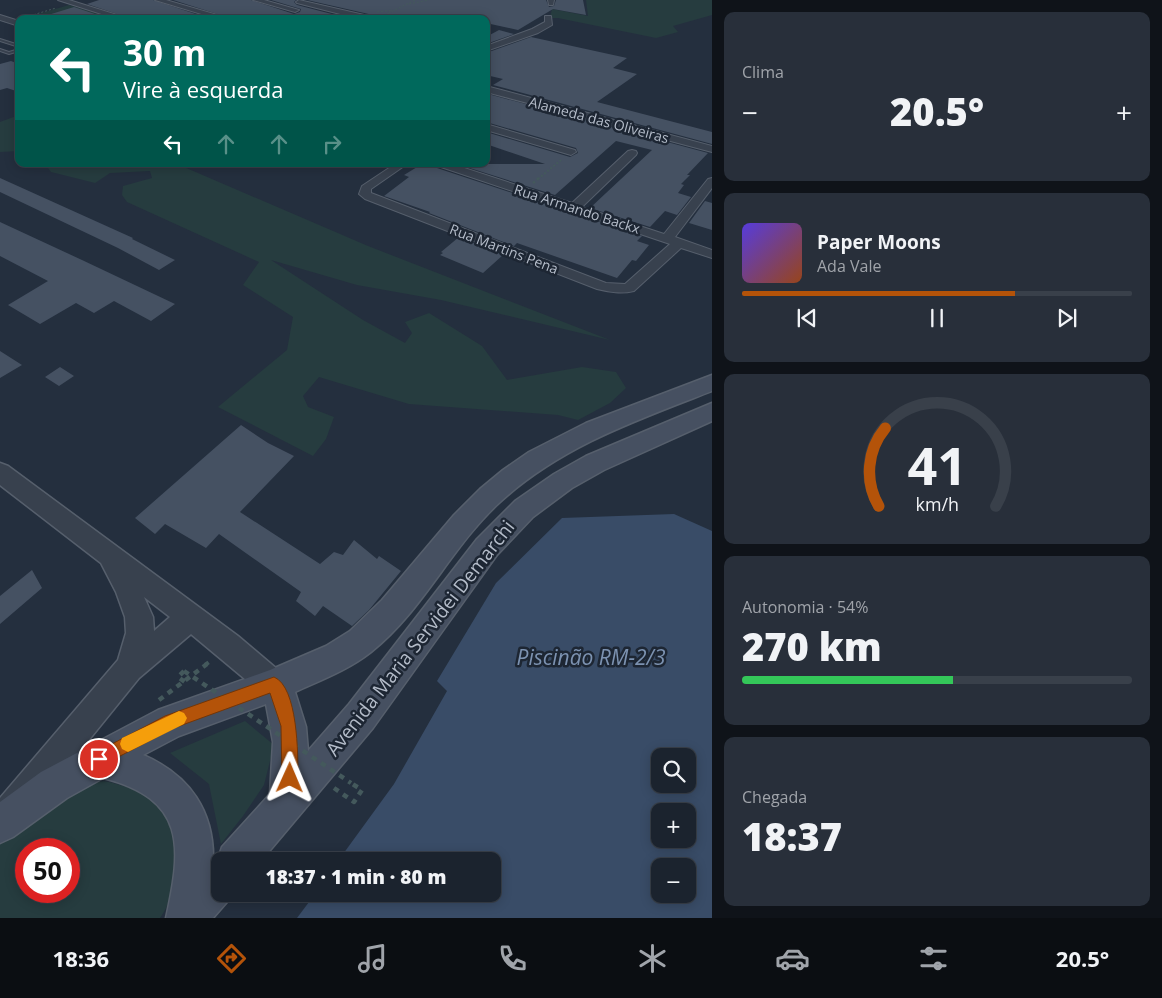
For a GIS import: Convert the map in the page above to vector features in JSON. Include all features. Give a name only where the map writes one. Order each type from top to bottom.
[{"type":"main road","name":"Avenida Maria Servidei Demarchi","points":[[0,823],[54,785],[170,722],[274,685],[338,657],[361,641],[393,610],[488,496],[531,464],[558,448],[606,426],[712,383]]},
{"type":"main road","name":"Avenida Maria Servidei Demarchi","points":[[244,852],[361,716],[487,547],[524,508],[563,481],[595,463],[712,411]]},
{"type":"main road","points":[[274,685],[282,700],[291,738],[287,802]]},
{"type":"main road","points":[[99,759],[132,768],[154,779],[176,796],[183,807],[192,833],[195,849],[195,872],[187,918]]},
{"type":"main road","points":[[187,918],[211,890]]},
{"type":"street","points":[[61,0],[112,15]]},
{"type":"street","points":[[158,0],[212,15]]},
{"type":"street","points":[[256,0],[295,10]]},
{"type":"street","points":[[292,15],[300,1],[363,15]]},
{"type":"street","points":[[0,17],[15,23]]},
{"type":"street","points":[[490,48],[535,31],[549,23],[548,18]]},
{"type":"street","name":"Alameda das Oliveiras","points":[[490,90],[712,150]]},
{"type":"street","points":[[490,127],[571,152]]},
{"type":"street","points":[[574,208],[632,154]]},
{"type":"street","name":"Rua Martins Pena","points":[[398,167],[366,188],[365,194],[602,286],[615,289],[628,288],[679,243]]},
{"type":"street","name":"Rua Armando Backx","points":[[451,167],[712,254]]},
{"type":"street","points":[[667,239],[712,180]]},
{"type":"street","points":[[0,472],[228,644],[274,685]]},
{"type":"street","points":[[110,556],[128,589],[140,617],[139,641],[129,669]]},
{"type":"street","points":[[0,823],[129,669],[192,618]]},
{"type":"lane","points":[[0,40],[15,45]]},
{"type":"lane","points":[[0,50],[9,52],[15,51]]},
{"type":"path","points":[[374,15],[378,12],[394,10],[415,0]]},
{"type":"path","points":[[406,4],[429,0]]},
{"type":"path","points":[[33,15],[73,4]]},
{"type":"path","points":[[387,15],[391,14],[394,10]]},
{"type":"path","points":[[523,191],[571,152]]},
{"type":"path","points":[[154,703],[205,667],[228,644]]},
{"type":"path","points":[[185,682],[178,677],[184,671],[362,790],[354,802],[343,794]]},
{"type":"green space","points":[[586,0],[712,0],[712,15],[673,26],[678,32],[656,38],[550,18],[552,9],[588,16]]},
{"type":"green space","points":[[69,5],[104,15],[35,15]]},
{"type":"green space","points":[[15,116],[15,151],[0,152],[0,122]]},
{"type":"green space","points":[[47,167],[184,167],[368,246],[610,340],[441,300],[357,285],[271,260],[363,320],[405,343],[412,333],[405,322],[429,313],[482,346],[507,380],[582,367],[616,372],[626,388],[610,403],[578,420],[558,415],[409,404],[319,377],[303,396],[308,407],[334,417],[326,439],[313,456],[218,407],[287,350],[293,317],[243,285],[259,262],[127,202],[122,195],[123,186],[152,178],[150,171],[110,173],[95,183],[51,172]]},
{"type":"green space","points":[[245,721],[274,745],[264,785],[221,844],[209,784],[170,753]]},
{"type":"green space","points":[[104,781],[131,789],[154,801],[163,810],[175,833],[178,854],[171,895],[167,906],[160,918],[0,918],[0,839],[79,786]]},
{"type":"water","name":"Piscinão RM-2/3","points":[[674,514],[712,531],[712,918],[297,918],[309,902],[501,902],[501,852],[345,852],[394,784],[447,691],[437,681],[496,583],[562,518]]},
{"type":"building","points":[[99,0],[153,0],[199,15],[120,15],[87,4]]},
{"type":"building","points":[[173,0],[251,0],[294,14],[300,12],[301,9],[271,0],[296,0],[294,2],[297,5],[336,15],[220,15]]},
{"type":"building","points":[[307,0],[546,0],[549,7],[554,6],[556,0],[583,0],[586,15],[553,9],[518,30],[490,24],[490,15],[373,15]]},
{"type":"building","points":[[74,7],[98,15],[48,15]]},
{"type":"building","points":[[499,30],[514,34],[490,43],[490,35]]},
{"type":"building","points":[[531,37],[627,58],[613,68],[637,74],[597,102],[712,132],[712,144],[493,85],[503,79],[490,76],[490,52]]},
{"type":"building","points":[[11,61],[15,62],[15,91],[7,88],[0,90],[0,64]]},
{"type":"building","points":[[490,95],[708,153],[681,184],[684,185],[678,193],[691,197],[677,215],[665,211],[650,227],[590,208],[652,150],[616,141],[555,195],[466,167],[490,167],[490,164],[545,164],[490,145],[490,133],[570,157],[578,153],[576,148],[490,123]]},
{"type":"building","points":[[417,167],[436,167],[642,236],[637,241],[649,245],[636,261],[632,260],[617,278],[517,243],[514,246],[430,212],[384,196],[409,177],[404,175]]},
{"type":"building","points":[[0,178],[133,238],[175,260],[159,270],[118,248],[0,192]]},
{"type":"building","points":[[705,201],[712,203],[712,230],[689,223]]},
{"type":"building","points":[[0,222],[175,304],[151,321],[114,301],[94,313],[76,303],[40,324],[8,305],[48,281],[0,256]]},
{"type":"building","points":[[459,237],[503,255],[483,273],[440,255]]},
{"type":"building","points":[[0,351],[22,365],[0,378]]},
{"type":"building","points":[[60,367],[74,376],[59,386],[45,377]]},
{"type":"building","points":[[241,425],[268,443],[294,456],[240,512],[320,564],[334,552],[343,555],[354,540],[377,559],[379,556],[401,571],[369,610],[352,626],[323,606],[315,616],[296,601],[301,592],[219,534],[206,548],[165,524],[155,534],[135,518]]},
{"type":"building","points":[[32,570],[42,588],[0,624],[0,596]]},
{"type":"slow traffic","points":[[128,744],[179,718]]},
{"type":"route","points":[[99,759],[170,722],[274,685],[282,700],[289,726],[291,738],[290,778]]}]
